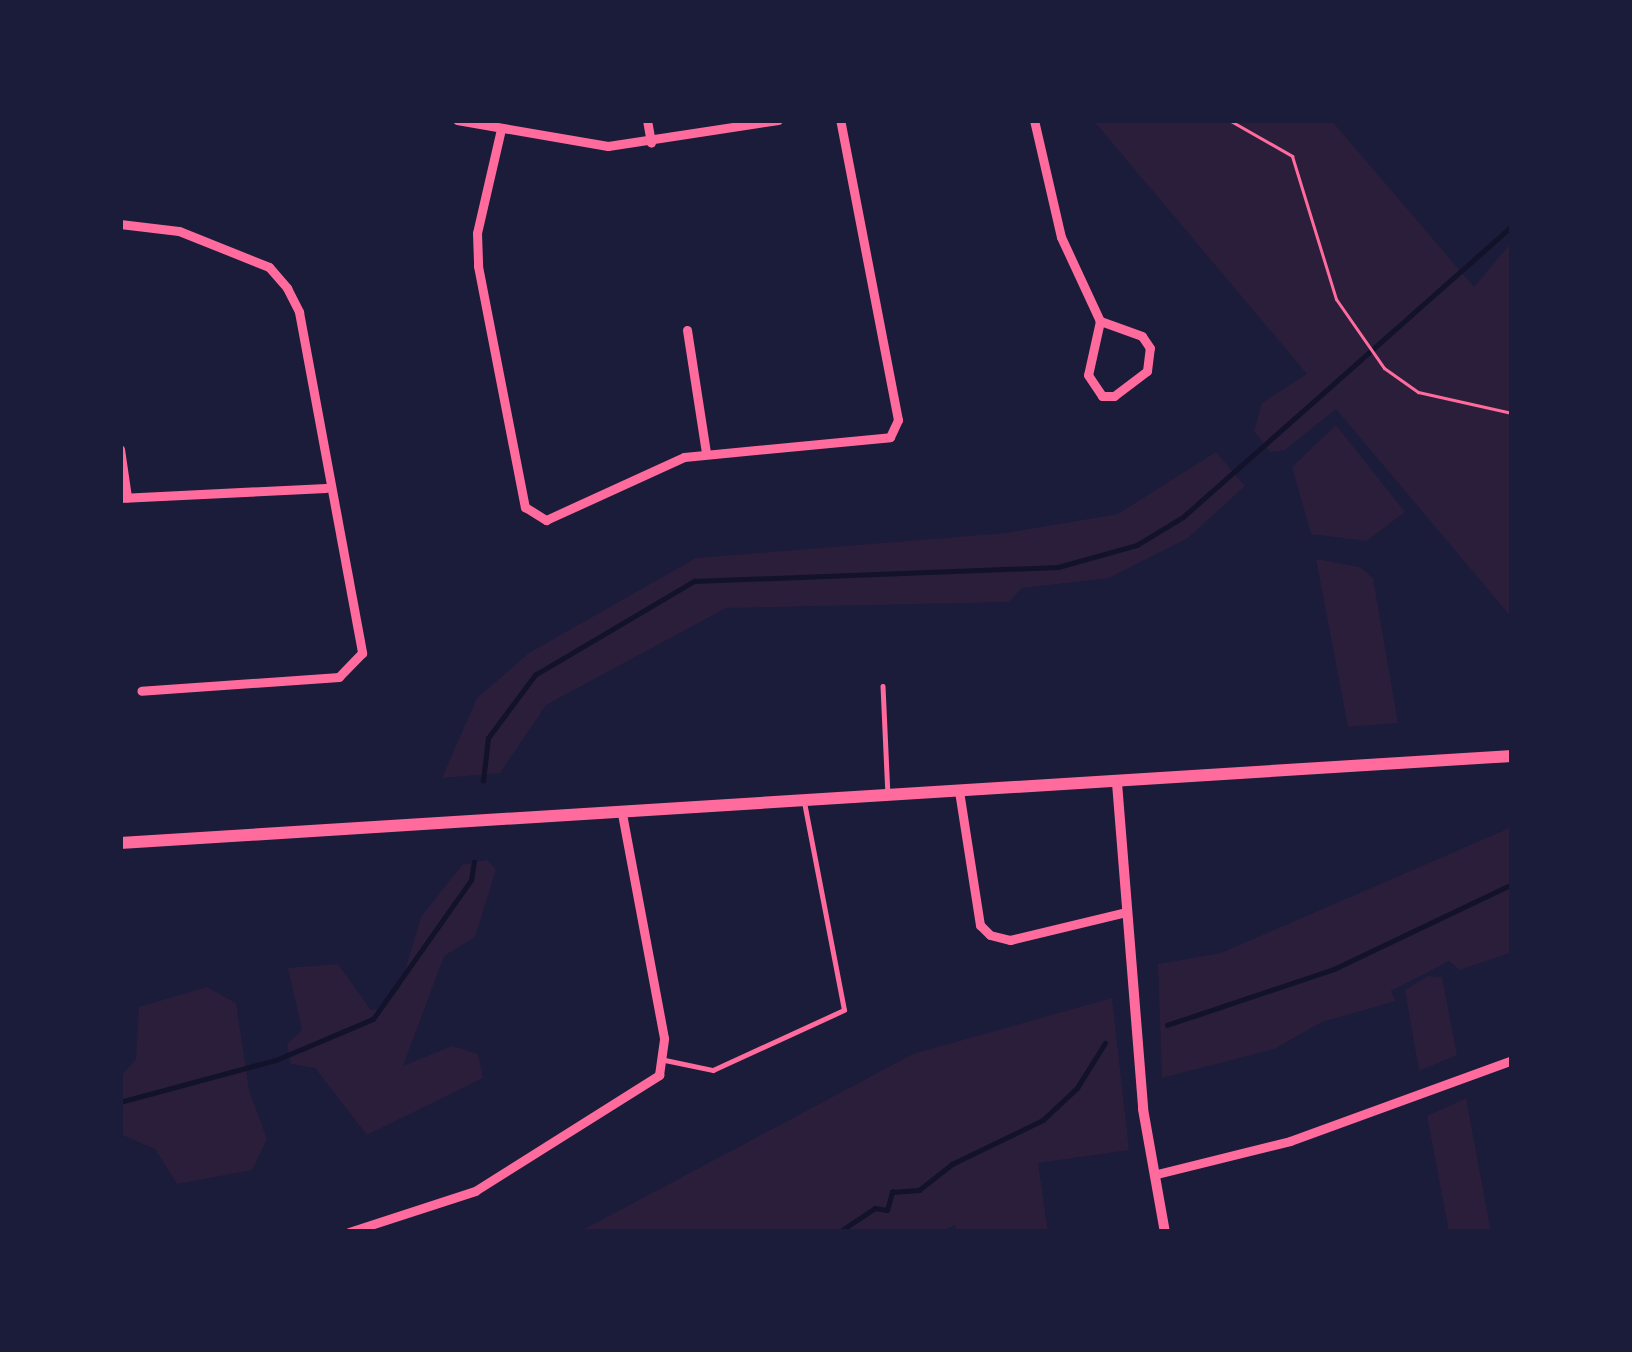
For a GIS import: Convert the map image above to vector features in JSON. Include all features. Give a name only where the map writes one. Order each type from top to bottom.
[{"type":"main road","points":[[120,843],[1512,756]]},
{"type":"street","points":[[457,120],[564,145],[651,143],[778,120]]},
{"type":"street","points":[[647,120],[651,143]]},
{"type":"street","points":[[501,129],[477,233],[478,266],[525,507],[546,520],[562,518],[649,471],[706,452],[868,445],[890,437],[898,420],[840,120]]},
{"type":"street","points":[[1034,120],[1061,237],[1100,321],[1088,375],[1102,396],[1114,397],[1148,371],[1150,348],[1142,336],[1100,321]]},
{"type":"street","points":[[120,224],[179,231],[269,267],[287,288],[298,312],[326,488],[361,627],[362,653],[353,671],[141,691]]},
{"type":"street","points":[[686,331],[706,452]]},
{"type":"street","points":[[120,449],[124,497],[326,488]]},
{"type":"street","points":[[1117,783],[1143,1109],[1165,1232]]},
{"type":"street","points":[[958,791],[980,925],[989,935],[1010,940],[1127,912]]},
{"type":"street","points":[[350,1232],[476,1191],[649,1085],[665,1060],[622,814]]},
{"type":"street","points":[[1157,1174],[1290,1141],[1512,1060]]},
{"type":"lane","points":[[884,686],[888,796]]},
{"type":"lane","points":[[665,1060],[713,1070],[844,1010],[804,803]]},
{"type":"path","points":[[1229,120],[1292,156],[1336,299],[1355,335],[1384,368],[1418,392],[1512,413]]},
{"type":"shaded area","points":[[1093,120],[1331,120],[1474,287],[1512,242],[1512,618],[1336,409],[1285,450],[1270,452],[1254,431],[1262,403],[1307,374]]},
{"type":"shaded area","points":[[1336,425],[1405,512],[1367,541],[1311,534],[1292,467]]},
{"type":"shaded area","points":[[1216,452],[1245,486],[1188,538],[1109,578],[1022,588],[1009,602],[726,608],[546,705],[500,773],[442,778],[477,698],[529,653],[696,558],[1006,533],[1118,514]]},
{"type":"shaded area","points":[[1316,559],[1360,567],[1373,578],[1398,723],[1348,727]]},
{"type":"shaded area","points":[[1512,827],[1512,952],[1460,970],[1449,961],[1391,991],[1396,1001],[1322,1022],[1274,1049],[1162,1078],[1158,964],[1221,953]]},
{"type":"shaded area","points":[[487,860],[496,869],[475,937],[444,956],[403,1066],[452,1046],[478,1054],[483,1078],[367,1135],[315,1068],[291,1064],[287,1044],[302,1030],[288,968],[338,964],[371,1010],[384,1008],[400,987],[421,917],[462,865]]},
{"type":"shaded area","points":[[1428,976],[1442,977],[1457,1055],[1419,1071],[1405,990]]},
{"type":"shaded area","points":[[207,987],[236,1003],[249,1090],[267,1139],[252,1170],[177,1184],[155,1149],[120,1134],[120,1077],[136,1059],[139,1007]]},
{"type":"shaded area","points":[[1112,998],[1129,1150],[1038,1163],[1048,1232],[957,1232],[955,1225],[940,1232],[579,1232],[913,1054]]},
{"type":"shaded area","points":[[1466,1098],[1491,1232],[1449,1232],[1427,1116]]},
{"type":"waterway","points":[[483,781],[488,738],[535,675],[694,581],[1058,567],[1137,545],[1183,517],[1512,226]]},
{"type":"waterway","points":[[120,1102],[276,1060],[373,1019],[471,880],[474,862]]},
{"type":"waterway","points":[[1167,1025],[1334,969],[1512,884]]},
{"type":"waterway","points":[[839,1232],[875,1208],[887,1210],[892,1192],[919,1190],[952,1164],[1043,1120],[1077,1088],[1105,1043]]}]
